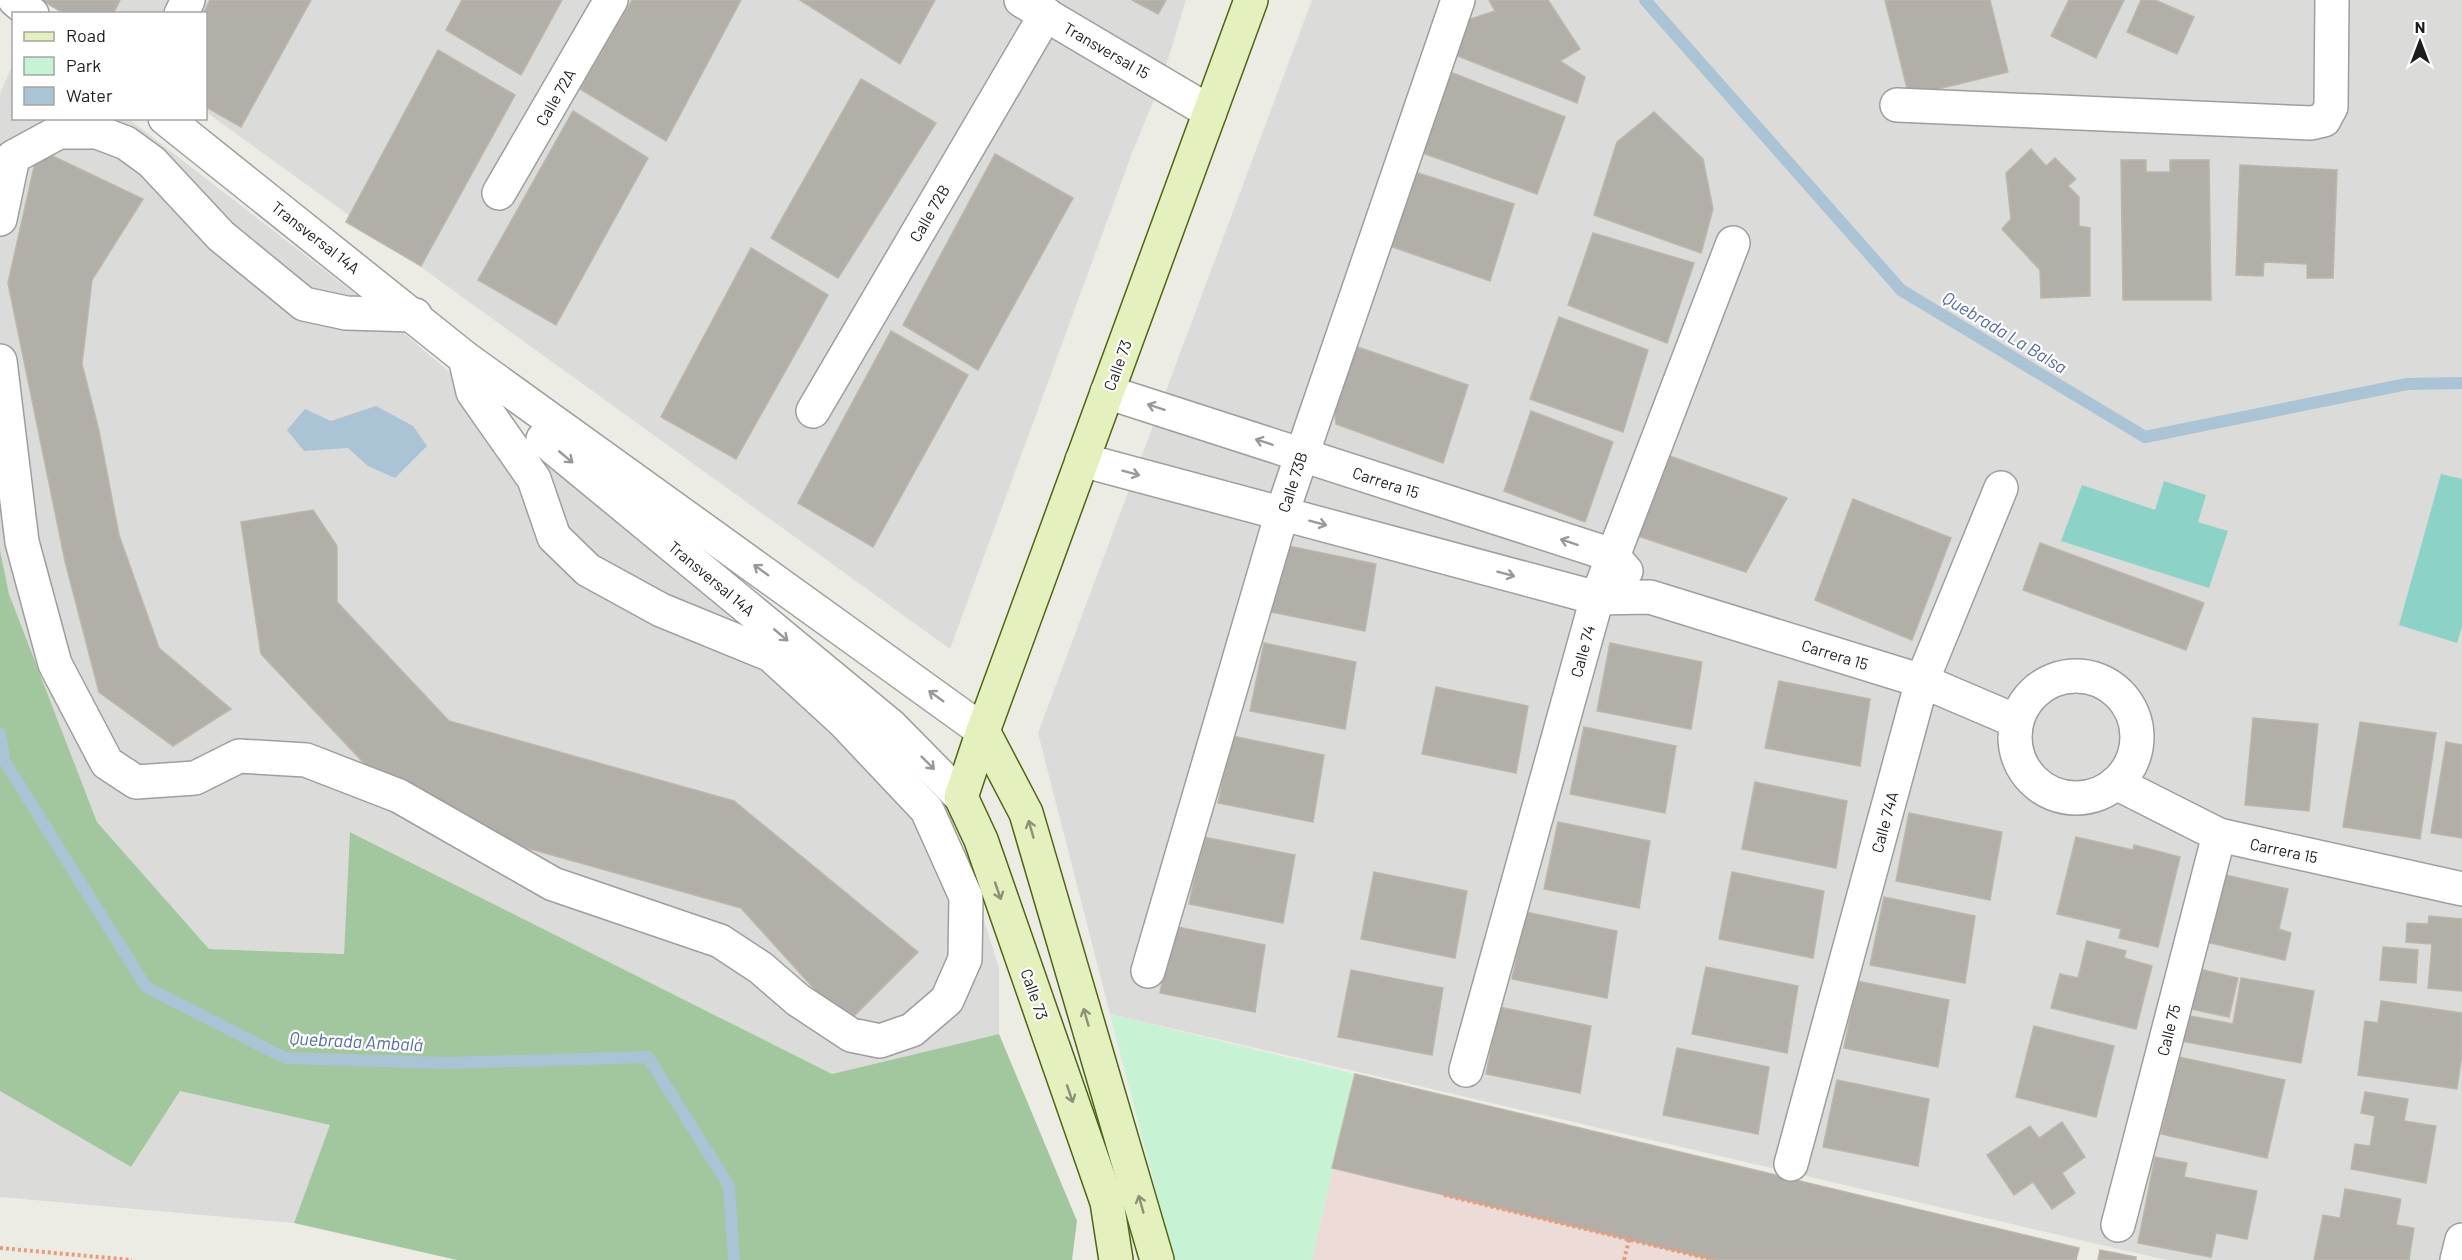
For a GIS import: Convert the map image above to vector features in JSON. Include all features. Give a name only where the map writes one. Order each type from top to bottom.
[{"type":"street","points":[[15,0],[30,12]]},
{"type":"street","name":"Calle 72A","points":[[499,193],[611,0]]},
{"type":"street","name":"Calle 73","points":[[1116,1260],[1107,1202],[981,840],[962,797],[983,731],[1251,0]]},
{"type":"street","name":"Calle 73B","points":[[1148,971],[1282,513],[1458,0]]},
{"type":"street","points":[[1897,105],[2311,123],[2324,120],[2331,106],[2332,0]]},
{"type":"street","name":"Transversal 15","points":[[1033,7],[1210,112]]},
{"type":"street","name":"Calle 72B","points":[[813,411],[1033,7]]},
{"type":"street","name":"Transversal 14A","points":[[168,120],[415,315],[465,358],[983,731]]},
{"type":"street","points":[[0,219],[13,157],[60,132],[97,132],[126,143],[152,162],[221,236],[304,304],[346,313],[415,315]]},
{"type":"street","name":"Calle 74","points":[[1466,1070],[1597,598],[1733,243]]},
{"type":"street","points":[[0,361],[22,542],[55,664],[107,763],[136,782],[195,778],[239,756],[306,760],[399,796],[553,884],[720,941],[761,968],[798,1000],[851,1035],[880,1041],[912,1030],[947,1000],[965,960],[966,897],[927,810],[843,721],[771,655],[661,610],[588,570],[554,537],[534,479],[473,392],[465,358]]},
{"type":"street","name":"Transversal 14A","points":[[465,358],[506,407],[891,726],[962,797]]},
{"type":"street","name":"Carrera 15","points":[[1107,392],[1612,555],[1650,597]]},
{"type":"street","name":"Carrera 15","points":[[1082,460],[1597,598],[1650,597],[1922,681],[2016,721]]},
{"type":"street","name":"Calle 74A","points":[[1791,1164],[1922,681],[2001,488]]},
{"type":"street","points":[[2079,675],[2100,680],[2118,691],[2131,708],[2137,728],[2136,749],[2128,768],[2116,783],[2099,793],[2080,798],[2061,796],[2043,788],[2028,775],[2018,758],[2014,740],[2016,721],[2024,703],[2039,687],[2058,678],[2079,675]]},
{"type":"street","points":[[983,731],[1026,813],[1156,1260]]},
{"type":"street","name":"Carrera 15","points":[[2116,783],[2219,835],[2462,889]]},
{"type":"street","name":"Calle 75","points":[[2118,1225],[2219,835]]},
{"type":"street","points":[[2457,1260],[2462,1240]]},
{"type":"path","points":[[1444,1195],[1714,1260]]},
{"type":"path","points":[[1624,1260],[1629,1240]]},
{"type":"path","points":[[0,1248],[132,1260]]},
{"type":"shaded area","points":[[50,0],[1186,0],[1161,82],[1131,156],[950,649],[207,113],[207,12],[68,12]]},
{"type":"shaded area","points":[[1312,0],[2462,0],[2462,1260],[2166,1260],[1110,1014],[1038,733]],"holes":[[[2275,411],[2150,441],[2145,438]]]},
{"type":"shaded area","points":[[12,69],[12,120],[130,120],[381,314],[473,392],[541,459],[782,651],[951,816],[999,968],[999,1034],[832,1074],[351,832],[344,954],[209,949],[97,822],[9,594],[0,550],[0,94]]},
{"type":"shaded area","points":[[2441,474],[2462,479],[2462,627],[2457,643],[2399,625]]},
{"type":"shaded area","points":[[2164,481],[2206,495],[2198,522],[2228,531],[2209,588],[2061,541],[2082,485],[2155,510]]},
{"type":"shaded area","points":[[1355,1074],[2079,1248],[2076,1260],[1312,1260]]},
{"type":"shaded area","points":[[0,1091],[131,1167],[180,1091],[331,1125],[294,1223],[0,1197]]},
{"type":"green space","points":[[0,550],[9,594],[97,822],[209,949],[344,954],[350,832],[832,1074],[999,1034],[1077,1221],[1072,1260],[457,1260],[294,1223],[330,1125],[180,1091],[131,1167],[0,1091]]},
{"type":"green space","points":[[1110,1014],[1355,1074],[1312,1260],[1174,1260]]},
{"type":"water","points":[[376,406],[413,426],[427,446],[395,478],[368,466],[348,448],[304,451],[287,430],[305,409],[331,421]]},
{"type":"building","points":[[41,0],[120,0],[114,12],[62,12]]},
{"type":"building","points":[[210,0],[311,0],[241,127],[207,108],[207,12],[204,12]]},
{"type":"building","points":[[462,0],[562,0],[521,75],[446,30]]},
{"type":"building","points":[[632,0],[741,0],[666,141],[580,89]]},
{"type":"building","points":[[800,0],[935,0],[900,64]]},
{"type":"building","points":[[1132,0],[1166,0],[1158,14]]},
{"type":"building","points":[[1489,0],[1548,0],[1580,49],[1560,61],[1585,77],[1577,103],[1453,54],[1470,19],[1495,11]]},
{"type":"building","points":[[1885,0],[1990,0],[2008,72],[1909,96]]},
{"type":"building","points":[[2069,0],[2124,0],[2096,58],[2051,36]]},
{"type":"building","points":[[2141,0],[2155,0],[2194,17],[2177,54],[2127,32]]},
{"type":"building","points":[[438,50],[515,95],[421,266],[346,222]]},
{"type":"building","points":[[1445,70],[1565,117],[1537,194],[1417,151]]},
{"type":"building","points":[[861,79],[936,123],[838,278],[771,238]]},
{"type":"building","points":[[573,111],[648,158],[556,325],[478,280]]},
{"type":"building","points":[[1654,112],[1703,159],[1713,209],[1701,253],[1594,215],[1617,142]]},
{"type":"building","points":[[38,149],[143,199],[92,280],[82,364],[99,431],[119,535],[159,648],[231,709],[173,746],[99,692],[65,561],[8,283]]},
{"type":"building","points":[[2031,149],[2046,166],[2055,158],[2076,179],[2068,186],[2079,197],[2079,226],[2090,228],[2090,296],[2041,298],[2040,270],[2002,229],[2011,219],[2006,173]]},
{"type":"building","points":[[995,154],[1073,198],[978,370],[903,325]]},
{"type":"building","points":[[2121,160],[2146,160],[2146,172],[2170,172],[2170,160],[2209,160],[2211,300],[2123,300]]},
{"type":"building","points":[[2240,165],[2337,170],[2333,278],[2307,278],[2307,264],[2264,262],[2263,276],[2236,275]]},
{"type":"building","points":[[1415,172],[1514,204],[1490,281],[1390,246]]},
{"type":"building","points":[[1593,233],[1694,263],[1667,343],[1568,305]]},
{"type":"building","points":[[751,248],[828,295],[736,459],[661,417]]},
{"type":"building","points":[[1559,317],[1648,350],[1623,432],[1530,399]]},
{"type":"building","points":[[891,331],[968,375],[873,547],[798,503]]},
{"type":"building","points":[[1346,343],[1468,385],[1443,463],[1336,424],[1333,396]]},
{"type":"building","points":[[1531,411],[1613,442],[1585,522],[1504,491]]},
{"type":"building","points":[[1667,455],[1787,498],[1746,572],[1635,535]]},
{"type":"building","points":[[1853,499],[1951,538],[1912,640],[1815,600]]},
{"type":"building","points":[[313,510],[337,546],[337,602],[449,721],[734,801],[918,952],[846,1024],[741,908],[473,833],[377,777],[261,654],[241,522]]},
{"type":"building","points":[[2040,543],[2204,603],[2186,650],[2023,590]]},
{"type":"building","points":[[1284,545],[1376,564],[1365,631],[1271,612]]},
{"type":"building","points":[[1264,643],[1356,662],[1345,729],[1250,711]]},
{"type":"building","points":[[1610,643],[1702,662],[1691,729],[1597,711]]},
{"type":"building","points":[[1779,681],[1870,699],[1860,766],[1765,748]]},
{"type":"building","points":[[1436,687],[1528,706],[1516,773],[1422,754]]},
{"type":"building","points":[[2253,718],[2318,724],[2309,811],[2245,805]]},
{"type":"building","points":[[2360,722],[2436,733],[2420,839],[2343,827]]},
{"type":"building","points":[[1584,727],[1676,746],[1665,813],[1570,794]]},
{"type":"building","points":[[1232,736],[1324,755],[1313,822],[1218,803]]},
{"type":"building","points":[[2446,742],[2462,745],[2462,838],[2431,833]]},
{"type":"building","points":[[1755,782],[1847,801],[1836,868],[1742,849]]},
{"type":"building","points":[[1909,813],[2002,832],[1990,900],[1896,881]]},
{"type":"building","points":[[1558,822],[1650,841],[1639,908],[1544,889]]},
{"type":"building","points":[[1203,837],[1295,855],[1283,923],[1189,904]]},
{"type":"building","points":[[2076,837],[2133,850],[2134,845],[2180,857],[2158,947],[2119,938],[2121,929],[2057,914]]},
{"type":"building","points":[[1374,872],[1467,891],[1455,958],[1361,939]]},
{"type":"building","points":[[1732,872],[1824,891],[1813,958],[1719,939]]},
{"type":"building","points":[[2221,874],[2288,889],[2279,929],[2291,933],[2285,960],[2206,942]]},
{"type":"building","points":[[1884,897],[1975,916],[1965,983],[1870,965]]},
{"type":"building","points":[[1526,912],[1617,931],[1607,998],[1512,979]]},
{"type":"building","points":[[2429,916],[2462,919],[2462,991],[2428,988],[2432,944],[2406,942],[2407,923],[2428,924]]},
{"type":"building","points":[[1173,926],[1265,945],[1255,1012],[1160,993]]},
{"type":"building","points":[[2087,941],[2126,951],[2124,958],[2152,966],[2136,1029],[2051,1008],[2060,974],[2078,978]]},
{"type":"building","points":[[2383,947],[2418,950],[2416,983],[2380,980]]},
{"type":"building","points":[[1706,967],[1798,986],[1787,1053],[1692,1034]]},
{"type":"building","points":[[2195,968],[2238,978],[2229,1017],[2186,1008]]},
{"type":"building","points":[[1351,970],[1443,988],[1432,1055],[1338,1037]]},
{"type":"building","points":[[2241,978],[2314,991],[2301,1063],[2180,1041],[2185,1015],[2233,1024]]},
{"type":"building","points":[[1857,981],[1949,1000],[1938,1067],[1844,1048]]},
{"type":"building","points":[[2381,1001],[2462,1013],[2462,1053],[2457,1089],[2358,1075],[2365,1021],[2378,1023]]},
{"type":"building","points":[[1499,1007],[1591,1026],[1580,1093],[1486,1074]]},
{"type":"building","points":[[2034,1026],[2114,1046],[2096,1117],[2016,1097]]},
{"type":"building","points":[[1677,1048],[1769,1067],[1758,1134],[1663,1115]]},
{"type":"building","points":[[2179,1057],[2285,1080],[2267,1158],[2161,1134]]},
{"type":"building","points":[[1355,1074],[2079,1248],[2076,1260],[1714,1260],[1332,1168]]},
{"type":"building","points":[[1837,1080],[1929,1099],[1918,1166],[1823,1147]]},
{"type":"building","points":[[2365,1092],[2408,1099],[2404,1121],[2436,1126],[2426,1183],[2351,1169],[2355,1144],[2370,1146],[2375,1116],[2361,1113]]},
{"type":"building","points":[[2062,1122],[2085,1157],[2062,1173],[2075,1193],[2052,1209],[2033,1182],[2014,1195],[1987,1155],[2030,1126],[2039,1138]]},
{"type":"building","points":[[2155,1157],[2187,1163],[2184,1177],[2257,1191],[2247,1239],[2216,1233],[2211,1257],[2138,1243]]},
{"type":"building","points":[[2345,1189],[2401,1199],[2396,1225],[2414,1228],[2409,1260],[2314,1260],[2323,1215],[2340,1218]]},
{"type":"building","points":[[2100,1250],[2136,1257],[2136,1260],[2098,1260]]},
{"type":"waterway","name":"Quebrada La Balsa","points":[[1645,0],[1901,290],[2145,437],[2407,384],[2462,383]]},
{"type":"waterway","name":"Quebrada Ambalá","points":[[0,734],[5,762],[146,987],[285,1058],[447,1063],[648,1057],[729,1186],[734,1260]]}]
